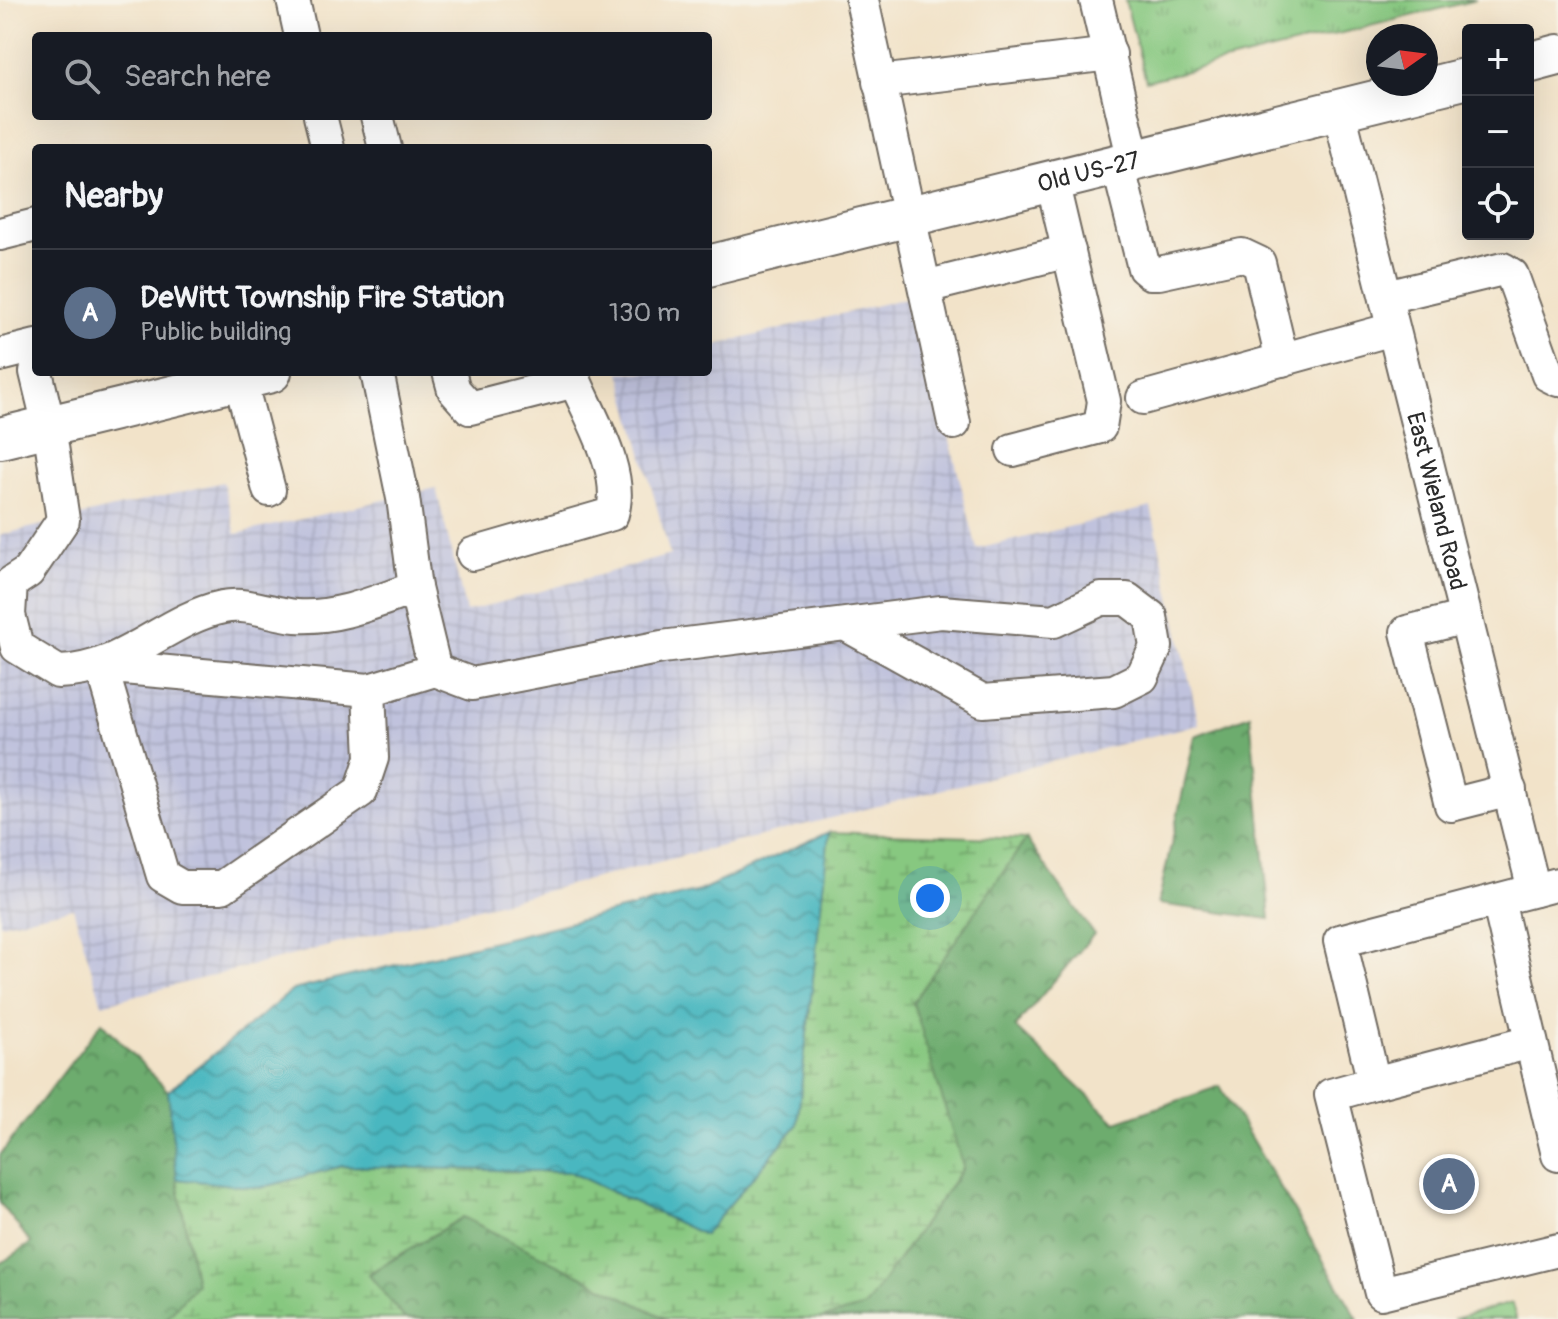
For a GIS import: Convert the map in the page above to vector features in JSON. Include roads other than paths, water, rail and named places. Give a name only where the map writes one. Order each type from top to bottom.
[{"type":"main road","points":[[1534,61],[1558,55]]},
{"type":"main road","name":"Old US-27","points":[[712,265],[1462,80]]},
{"type":"main road","points":[[0,438],[229,378]]},
{"type":"street","points":[[293,0],[300,32]]},
{"type":"street","points":[[862,0],[954,423]]},
{"type":"street","points":[[1096,0],[1110,54],[1144,268],[1150,273],[1159,273],[1242,255],[1252,257],[1259,263],[1282,360]]},
{"type":"street","points":[[879,82],[1110,54]]},
{"type":"street","name":"East Wieland Road","points":[[1339,111],[1510,790],[1546,887]]},
{"type":"street","points":[[321,120],[327,144]]},
{"type":"street","points":[[378,120],[384,144]]},
{"type":"street","points":[[1013,450],[1100,427],[1104,401],[1052,181]]},
{"type":"street","points":[[0,234],[32,226]]},
{"type":"street","points":[[925,287],[1069,251]]},
{"type":"street","points":[[1386,297],[1503,269],[1512,275],[1548,375],[1558,380]]},
{"type":"street","points":[[1143,398],[1393,329]]},
{"type":"street","points":[[33,376],[49,426],[63,520],[28,572],[11,583],[9,615],[17,647],[58,672],[101,666],[369,690],[435,670],[472,684],[662,647],[845,624],[941,612],[1054,621],[1101,599],[1127,599],[1151,617],[1156,647],[1142,677],[1114,691],[983,701],[845,624]]},
{"type":"street","points":[[378,376],[403,498],[415,588],[435,670]]},
{"type":"street","points":[[450,376],[454,390],[470,408],[574,377],[609,463],[617,499],[612,514],[473,554]]},
{"type":"street","points":[[229,378],[269,490]]},
{"type":"street","points":[[101,666],[223,607],[261,608],[295,616],[339,613],[415,588]]},
{"type":"street","points":[[1466,617],[1407,632],[1451,805],[1510,790]]},
{"type":"street","points":[[101,666],[163,876],[182,887],[222,887],[361,791],[372,758],[369,690]]},
{"type":"street","points":[[1374,1083],[1340,941],[1546,887]]},
{"type":"street","points":[[1498,900],[1558,1155]]},
{"type":"street","points":[[1531,1042],[1331,1095],[1381,1293],[1558,1250]]},
{"type":"water","points":[[829,832],[797,1125],[704,1235],[570,1172],[342,1166],[261,1188],[177,1179],[168,1091],[293,990],[699,891]]},
{"type":"place","name":"DeWitt Township Fire Station","points":[[1449,1184]]}]
